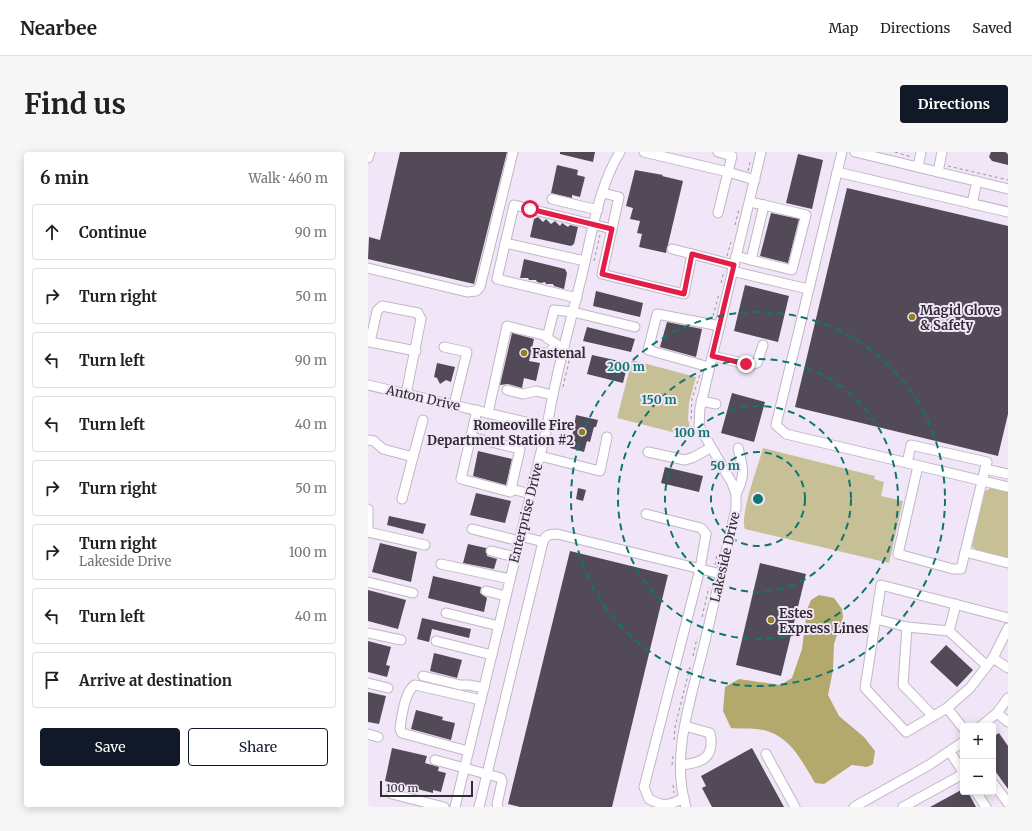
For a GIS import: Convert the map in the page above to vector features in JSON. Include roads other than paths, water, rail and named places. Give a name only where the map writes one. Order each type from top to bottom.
[{"type":"street","points":[[368,158],[370,152]]},
{"type":"street","points":[[368,268],[468,292],[476,291],[480,287],[513,152]]},
{"type":"street","name":"Enterprise Drive","points":[[455,807],[547,427],[560,347],[577,298],[594,224],[603,193],[612,164],[620,152]]},
{"type":"street","points":[[718,152],[732,156],[718,213]]},
{"type":"street","name":"Lakeside Drive","points":[[682,802],[677,766],[717,573],[736,508],[736,494],[732,483],[710,448],[699,426],[701,401],[706,366],[712,356],[715,325],[750,202],[751,178],[761,152]]},
{"type":"street","points":[[842,152],[776,425],[786,434],[1008,487]]},
{"type":"street","points":[[855,152],[920,159],[939,168],[977,181],[1008,189]]},
{"type":"street","points":[[939,168],[942,152]]},
{"type":"street","points":[[649,153],[751,178]]},
{"type":"street","points":[[837,172],[1008,212]]},
{"type":"street","points":[[972,204],[977,181]]},
{"type":"street","points":[[603,193],[619,197],[602,274],[684,294],[692,254]]},
{"type":"street","points":[[552,199],[598,210]]},
{"type":"street","points":[[732,264],[751,260],[792,270],[806,215],[750,202]]},
{"type":"street","points":[[577,298],[497,279],[514,205],[612,229]]},
{"type":"street","points":[[751,260],[764,205]]},
{"type":"street","points":[[505,243],[586,261]]},
{"type":"street","points":[[672,249],[732,264],[808,288]]},
{"type":"street","points":[[406,394],[416,351],[421,318],[418,313],[382,306],[377,311],[369,345],[416,351]]},
{"type":"street","points":[[560,347],[550,342],[547,334],[554,310],[573,312],[635,327]]},
{"type":"street","points":[[706,366],[648,350],[657,314],[715,325]]},
{"type":"street","points":[[488,413],[507,326],[547,334]]},
{"type":"street","points":[[712,356],[751,365],[757,363],[763,345]]},
{"type":"street","points":[[444,347],[467,352],[454,405]]},
{"type":"street","points":[[536,353],[549,353],[560,347]]},
{"type":"street","name":"Anton Drive","points":[[368,385],[547,427]]},
{"type":"street","points":[[507,390],[523,394],[536,391],[552,395]]},
{"type":"street","points":[[701,401],[716,404]]},
{"type":"street","points":[[471,437],[520,449],[510,492],[461,480],[477,410]]},
{"type":"street","points":[[402,499],[423,420]]},
{"type":"street","points":[[540,456],[600,471],[608,437]]},
{"type":"street","points":[[368,440],[374,441],[384,449],[413,457]]},
{"type":"street","points":[[906,463],[911,445],[987,462],[961,569],[953,569],[898,554],[918,466]]},
{"type":"street","points":[[648,452],[685,460],[710,448]]},
{"type":"street","points":[[736,494],[741,485],[744,470],[738,448]]},
{"type":"street","points":[[985,469],[1008,474]]},
{"type":"street","points":[[511,489],[531,494]]},
{"type":"street","points":[[368,509],[368,532],[425,545]]},
{"type":"street","points":[[646,514],[701,528],[706,534],[700,569],[644,787],[649,799],[660,805],[682,802]]},
{"type":"street","points":[[472,529],[543,542]]},
{"type":"street","points":[[479,807],[544,538],[549,534],[557,534],[717,573]]},
{"type":"street","points":[[490,551],[516,557]]},
{"type":"street","points":[[965,552],[1008,563]]},
{"type":"street","points":[[442,564],[510,579]]},
{"type":"street","points":[[368,582],[413,593]]},
{"type":"street","points":[[1008,618],[881,585],[865,688],[906,732],[947,708],[970,688],[993,658],[1008,628]]},
{"type":"street","points":[[486,591],[506,596]]},
{"type":"street","points":[[949,631],[956,604]]},
{"type":"street","points":[[446,613],[499,626]]},
{"type":"street","points":[[876,619],[907,627],[949,631],[987,666]]},
{"type":"street","points":[[907,627],[903,685],[933,716]]},
{"type":"street","points":[[368,633],[401,640]]},
{"type":"street","points":[[436,641],[492,655]]},
{"type":"street","points":[[993,658],[1008,668]]},
{"type":"street","points":[[423,676],[460,685],[484,688]]},
{"type":"street","points":[[368,683],[388,688]]},
{"type":"street","points":[[468,751],[402,733],[400,730],[408,693],[412,687],[421,686],[481,700]]},
{"type":"street","points":[[985,723],[997,713],[1008,698]]},
{"type":"street","points":[[947,708],[960,724]]},
{"type":"street","points":[[997,713],[1008,722]]},
{"type":"street","points":[[677,766],[702,762],[709,755],[712,740],[710,733],[685,726]]},
{"type":"street","points":[[368,734],[378,737]]},
{"type":"street","points":[[857,806],[960,745]]},
{"type":"street","points":[[950,752],[960,768]]},
{"type":"street","points":[[766,754],[795,807]]},
{"type":"street","points":[[435,760],[501,778],[502,782],[497,804],[498,807]]},
{"type":"street","points":[[903,807],[960,775]]},
{"type":"street","points":[[996,787],[1008,803]]},
{"type":"street","points":[[392,794],[444,807]]},
{"type":"street","points":[[978,795],[986,807]]},
{"type":"place","name":"Magid Glove & Safety","points":[[912,317]]},
{"type":"place","name":"Fastenal","points":[[524,353]]},
{"type":"place","name":"Romeoville Fire Department Station #2","points":[[582,432]]},
{"type":"place","name":"Estes Express Lines","points":[[771,620]]}]
